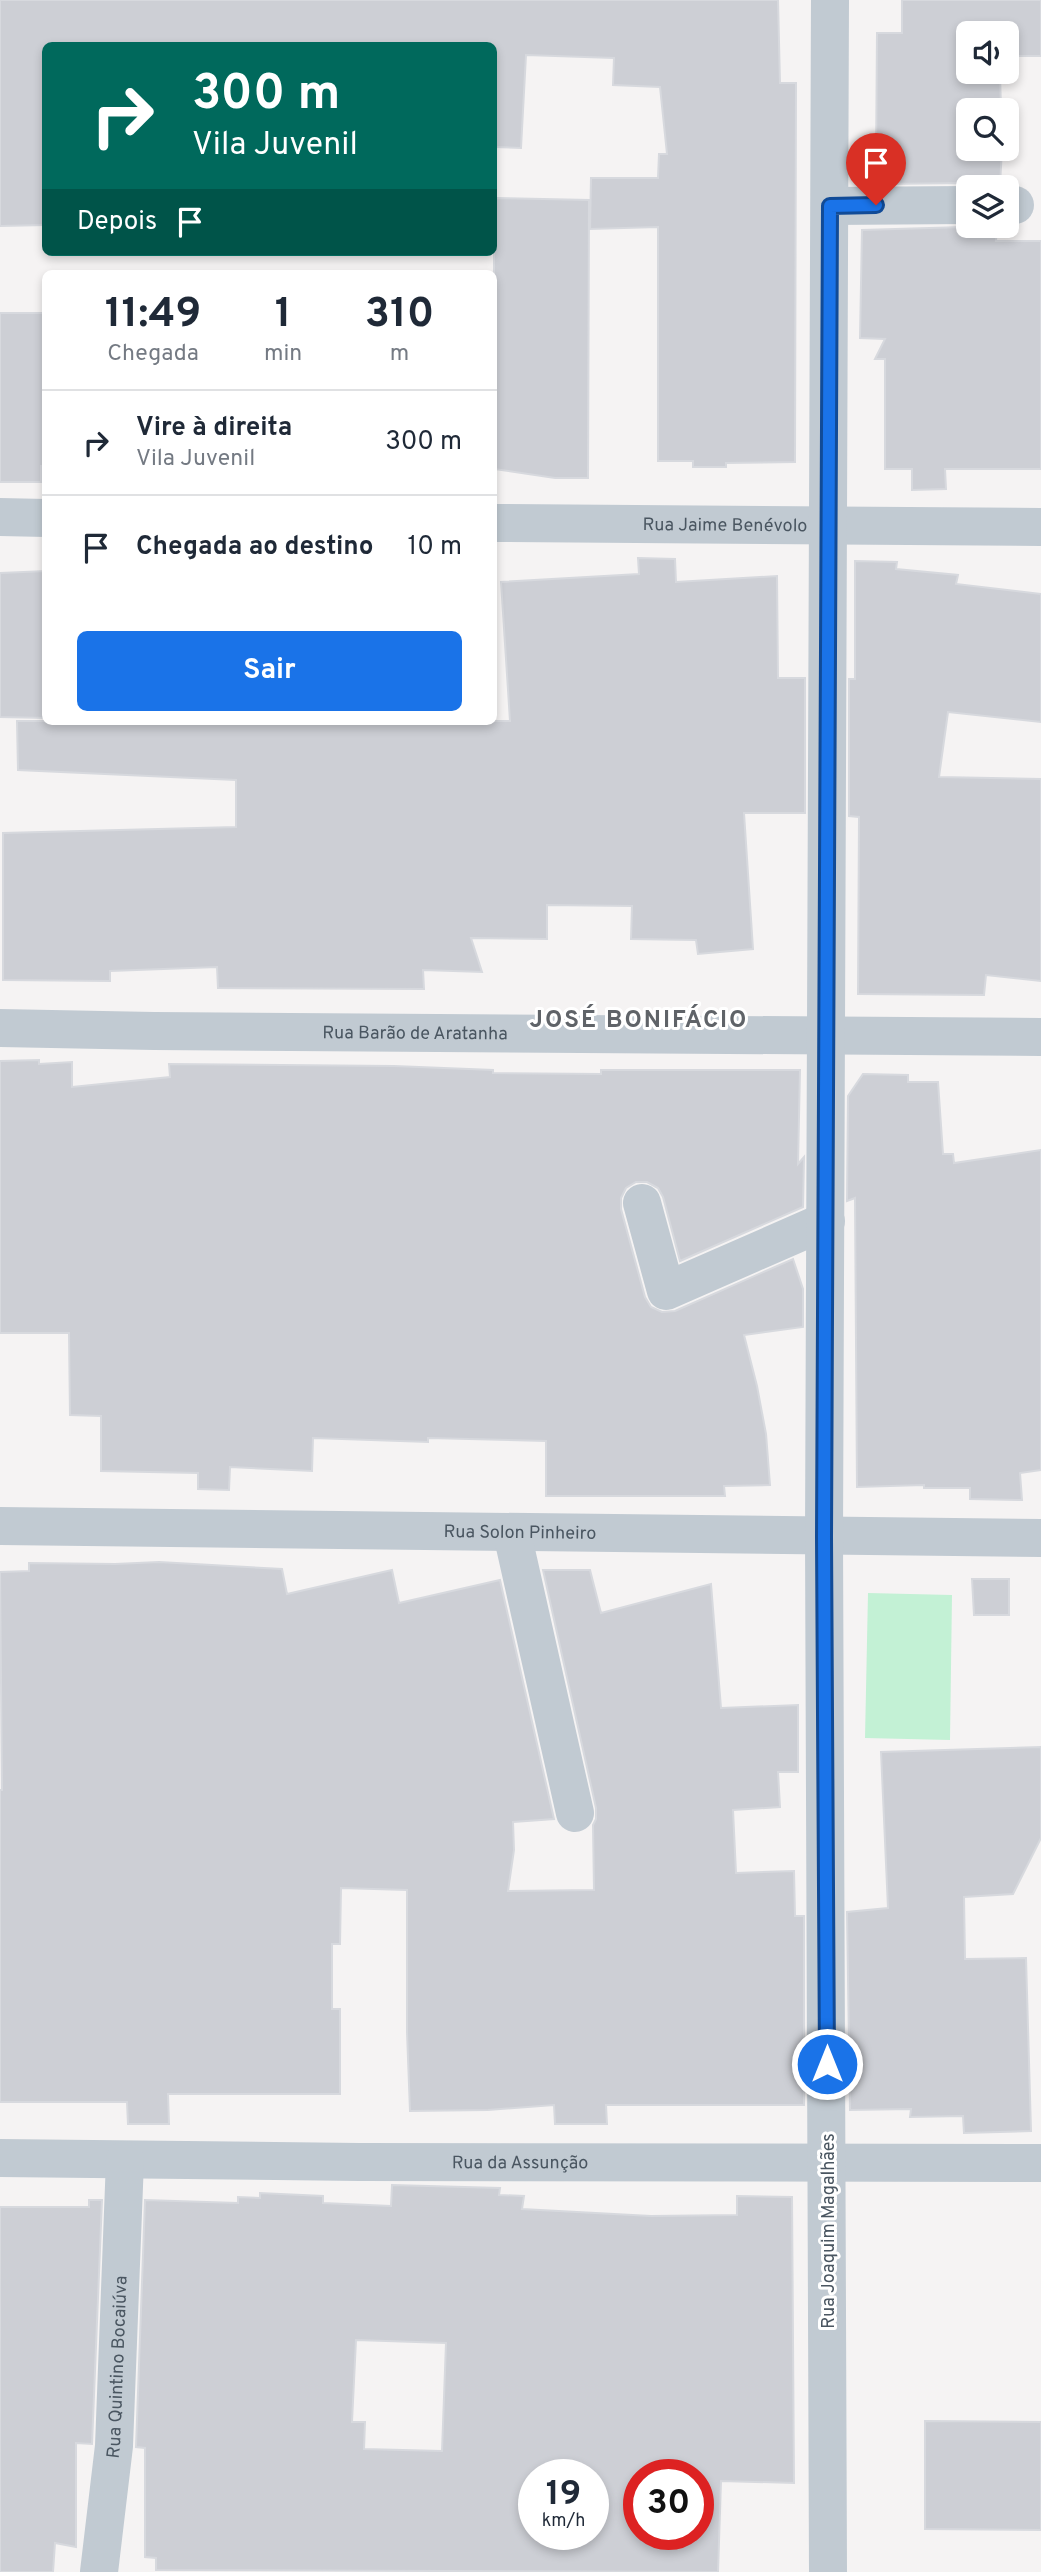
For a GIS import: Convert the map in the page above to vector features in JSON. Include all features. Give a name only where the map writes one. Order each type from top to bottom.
[{"type":"street","name":"Rua Joaquim Magalhães","points":[[828,2572],[824,1537],[830,0]]},
{"type":"street","points":[[830,206],[956,205]]},
{"type":"street","points":[[0,517],[42,518]]},
{"type":"street","name":"Rua Jaime Benévolo","points":[[497,523],[1041,527]]},
{"type":"street","name":"Rua Barão de Aratanha","points":[[0,1028],[1041,1037]]},
{"type":"street","points":[[642,1203],[666,1291],[826,1221]]},
{"type":"street","name":"Rua Solon Pinheiro","points":[[0,1526],[1041,1538]]},
{"type":"street","points":[[512,1533],[575,1813]]},
{"type":"street","name":"Rua da Assunção","points":[[0,2158],[1041,2163]]},
{"type":"street","name":"Rua Quintino Bocaiúva","points":[[100,2572],[114,2446],[125,2160]]},
{"type":"green space","points":[[868,1593],[952,1595],[950,1740],[865,1738]]},
{"type":"building","points":[[0,0],[778,0],[780,83],[796,83],[795,462],[726,463],[726,467],[693,467],[693,461],[658,461],[658,227],[590,229],[591,178],[658,178],[659,154],[667,154],[660,87],[613,85],[614,58],[526,55],[521,148],[497,147],[497,42],[42,42],[42,225],[0,226]]},
{"type":"building","points":[[902,0],[1041,0],[1041,56],[1019,56],[1019,21],[956,21],[956,84],[1000,84],[1001,98],[956,98],[956,161],[1001,161],[1001,175],[956,175],[956,183],[881,184],[880,164],[876,164],[877,33],[902,33]]},
{"type":"building","points":[[497,198],[589,200],[588,478],[555,478],[497,469],[497,270],[494,270],[494,256],[497,256]]},
{"type":"building","points":[[956,227],[956,238],[1041,241],[1041,469],[945,469],[946,489],[912,490],[912,469],[885,469],[885,359],[875,359],[885,339],[860,338],[862,230]]},
{"type":"building","points":[[0,313],[42,313],[41,482],[0,482]]},
{"type":"building","points":[[638,558],[675,559],[676,582],[777,576],[778,678],[805,678],[805,813],[744,813],[753,949],[698,954],[696,940],[631,939],[632,906],[547,905],[547,939],[471,938],[482,972],[423,970],[424,989],[218,988],[217,967],[110,971],[110,981],[3,980],[3,833],[236,827],[236,780],[18,770],[17,721],[42,721],[42,725],[497,725],[497,721],[510,721],[501,582],[639,574]]},
{"type":"building","points":[[855,561],[897,562],[896,569],[958,575],[956,584],[1041,594],[1041,722],[948,712],[939,777],[1041,779],[1041,981],[986,975],[984,995],[858,994],[859,817],[849,816],[849,679],[855,679]]},
{"type":"building","points":[[42,571],[42,718],[0,717],[0,573]]},
{"type":"building","points":[[39,1060],[39,1064],[72,1062],[72,1087],[170,1077],[169,1064],[394,1066],[493,1070],[493,1073],[800,1070],[798,1164],[804,1157],[803,1207],[680,1261],[663,1197],[658,1188],[647,1182],[636,1182],[626,1188],[621,1198],[621,1209],[645,1297],[651,1307],[662,1312],[675,1311],[793,1259],[803,1289],[803,1327],[744,1335],[766,1434],[770,1485],[724,1486],[725,1496],[546,1496],[546,1441],[428,1438],[428,1442],[313,1438],[312,1471],[230,1467],[229,1490],[198,1489],[198,1473],[101,1471],[101,1416],[70,1415],[69,1333],[0,1333],[0,1061]]},
{"type":"building","points":[[863,1074],[908,1075],[908,1082],[938,1082],[943,1154],[953,1154],[954,1163],[1041,1150],[1041,1470],[1020,1473],[1022,1500],[970,1499],[970,1488],[924,1488],[924,1485],[857,1487],[855,1198],[847,1201],[848,1096]]},
{"type":"building","points":[[159,1562],[282,1569],[287,1594],[392,1570],[399,1603],[500,1580],[554,1819],[513,1822],[514,1850],[508,1891],[594,1890],[593,1825],[596,1808],[543,1570],[590,1570],[601,1613],[711,1584],[721,1708],[798,1705],[798,1772],[778,1772],[780,1807],[733,1810],[736,1873],[794,1871],[795,1916],[804,1916],[804,2105],[606,2105],[607,2124],[555,2124],[554,2105],[488,2110],[410,2111],[407,1890],[341,1888],[340,1944],[332,1944],[332,2009],[340,2009],[340,2094],[168,2094],[169,2124],[128,2124],[127,2102],[0,2102],[0,1572],[29,1571],[29,1563]]},
{"type":"building","points":[[972,1579],[1009,1579],[1009,1615],[974,1615]]},
{"type":"building","points":[[1041,1747],[1041,1838],[1013,1894],[964,1897],[965,1959],[1026,1958],[1031,2131],[964,2133],[963,2116],[910,2117],[911,2109],[850,2110],[847,1912],[888,1908],[881,1752]]},
{"type":"building","points":[[392,2185],[500,2188],[499,2195],[524,2196],[522,2209],[651,2216],[737,2215],[737,2196],[792,2197],[794,2483],[721,2481],[718,2572],[156,2570],[156,2558],[145,2557],[145,2448],[136,2447],[145,2200],[238,2203],[238,2197],[260,2198],[260,2193],[323,2196],[323,2203],[391,2206]],"holes":[[[356,2340],[446,2343],[442,2451],[364,2449],[365,2422],[352,2422]]]},
{"type":"building","points":[[89,2200],[102,2200],[92,2444],[76,2443],[76,2547],[55,2543],[53,2572],[0,2572],[0,2207],[89,2207]]},
{"type":"building","points":[[925,2421],[1041,2422],[1041,2530],[925,2529]]},
{"type":"district","name":"JOSÉ BONIFÁCIO","points":[[639,1019]]},
{"type":"route","points":[[827,2064],[824,1537],[830,206],[876,205]]}]
